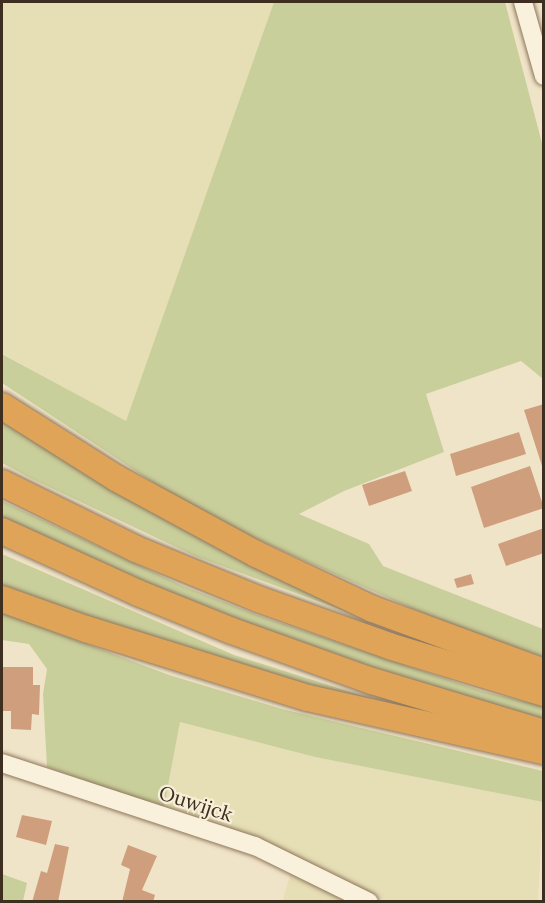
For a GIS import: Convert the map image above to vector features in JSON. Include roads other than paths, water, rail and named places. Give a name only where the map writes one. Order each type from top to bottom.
[{"type":"highway","points":[[2,406],[116,478],[256,554],[373,609],[543,672]]},
{"type":"highway","points":[[2,483],[136,549],[258,600],[389,646],[543,693]]},
{"type":"highway","points":[[2,531],[138,593],[232,630],[541,741]]},
{"type":"highway","points":[[2,598],[86,629],[309,698],[541,741]]},
{"type":"street","points":[[523,2],[543,76]]},
{"type":"street","name":"Ouwijck","points":[[2,763],[255,846],[369,902]]}]
